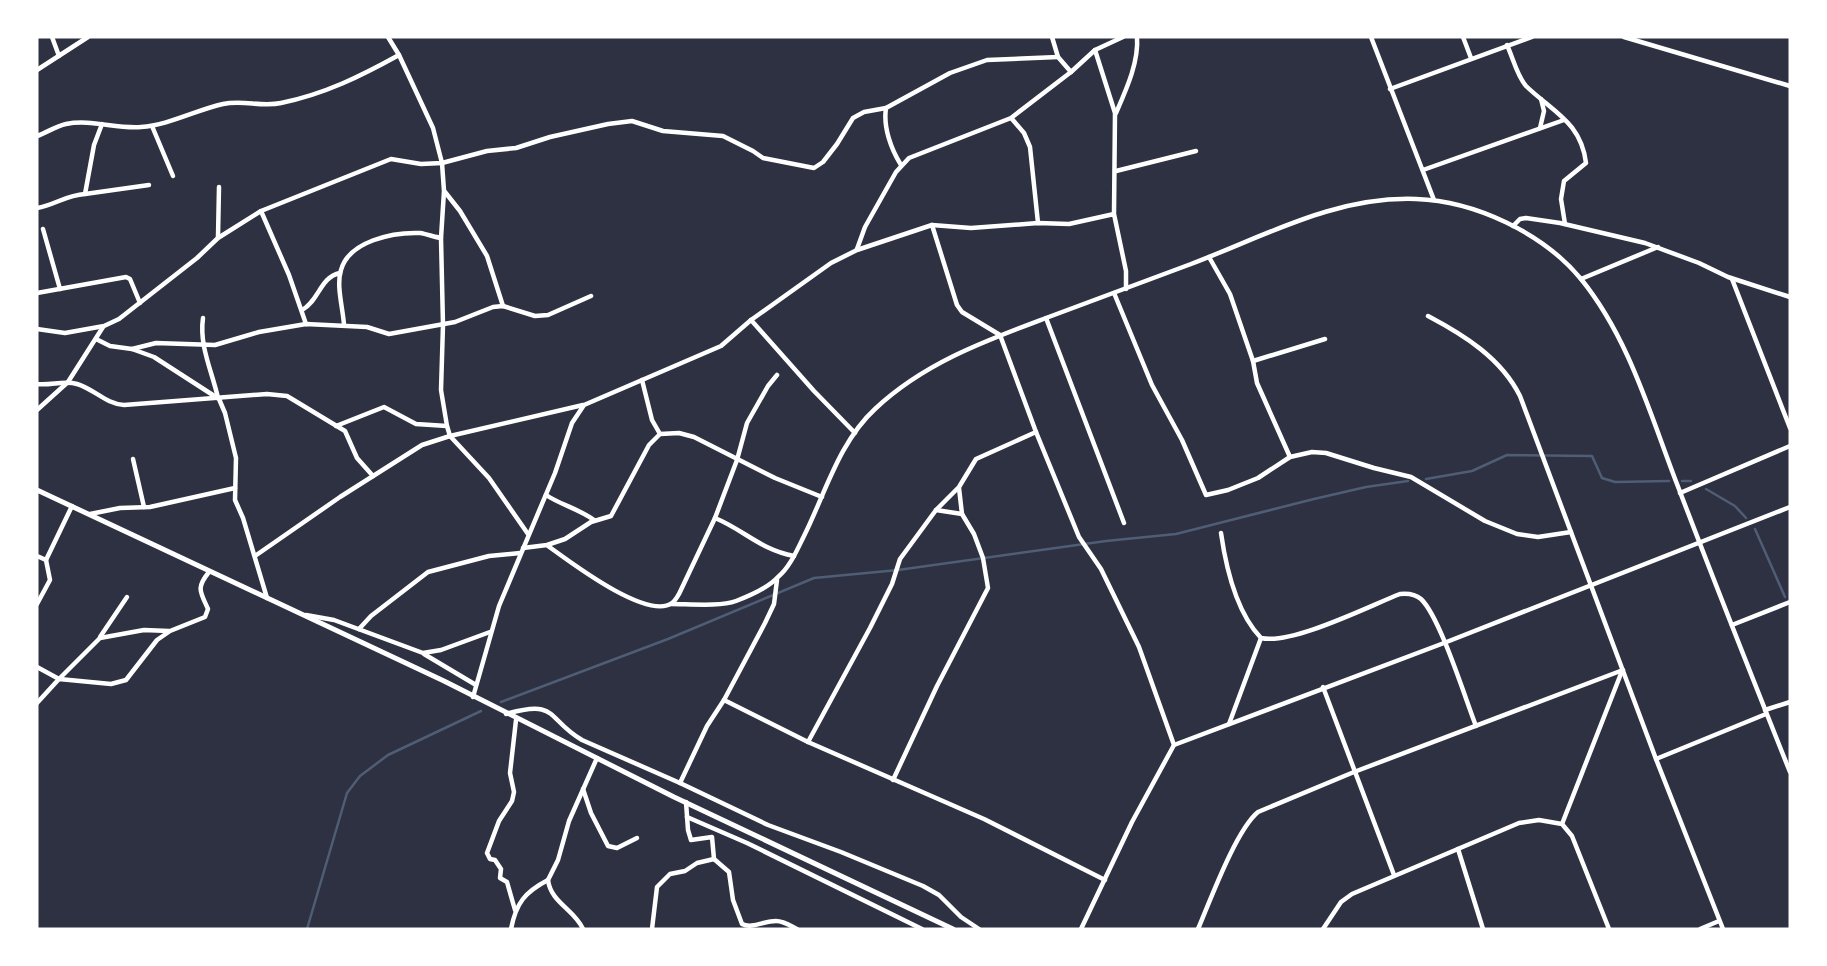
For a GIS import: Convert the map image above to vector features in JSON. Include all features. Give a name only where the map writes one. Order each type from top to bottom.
[{"type":"street","points":[[52,37],[59,56]]},
{"type":"street","points":[[37,69],[88,37]]},
{"type":"street","points":[[388,37],[400,55],[433,128],[442,163],[443,325],[440,390],[447,426],[450,436],[485,472],[528,534]]},
{"type":"street","points":[[1052,37],[1058,57],[1071,72]]},
{"type":"street","points":[[857,250],[865,227],[901,165],[915,155],[1011,118],[1095,50],[1124,37]]},
{"type":"street","points":[[1115,113],[1127,89],[1137,37]]},
{"type":"street","points":[[1371,37],[1434,201]]},
{"type":"street","points":[[1462,37],[1471,58]]},
{"type":"street","points":[[1390,89],[1532,37]]},
{"type":"street","points":[[1624,37],[1790,86]]},
{"type":"street","points":[[1507,45],[1524,83],[1577,131],[1587,163],[1564,181],[1561,199],[1565,224]]},
{"type":"street","points":[[1095,50],[1115,113],[1114,214],[1126,271],[1126,289]]},
{"type":"street","points":[[37,136],[66,124],[102,124],[130,128],[152,126],[223,104],[239,101],[267,104],[314,95],[360,77],[400,55]]},
{"type":"street","points":[[37,328],[65,333],[104,327],[140,303],[218,238],[261,211],[384,161],[395,159],[421,164],[442,163],[487,151],[516,148],[608,124],[632,121],[663,131],[723,136],[763,159],[814,168],[823,162],[853,118],[864,112],[886,108],[950,73],[987,60],[1058,57]]},
{"type":"street","points":[[1540,129],[1545,111],[1541,98]]},
{"type":"street","points":[[886,108],[891,146],[901,165]]},
{"type":"street","points":[[1011,118],[1024,133],[1030,147],[1038,223]]},
{"type":"street","points":[[1423,170],[1564,120]]},
{"type":"street","points":[[85,194],[94,145],[102,124]]},
{"type":"street","points":[[152,126],[173,176]]},
{"type":"street","points":[[1115,171],[1196,151]]},
{"type":"street","points":[[37,208],[55,204],[71,194],[149,186]]},
{"type":"street","points":[[218,238],[219,187]]},
{"type":"street","points":[[444,191],[460,211],[487,256],[503,306]]},
{"type":"street","points":[[547,545],[609,589],[649,604],[733,603],[777,579],[794,556],[835,467],[855,433],[875,409],[928,368],[1000,335],[1209,257],[1278,227],[1334,209],[1389,200],[1434,201],[1464,208],[1513,226],[1545,247],[1581,279],[1624,349],[1790,772]]},
{"type":"street","points":[[261,211],[289,275],[306,324]]},
{"type":"street","points":[[255,556],[300,523],[414,450],[450,436],[583,405],[721,346],[751,320],[831,263],[857,250],[932,225],[971,228],[1038,223],[1069,224],[1114,214]]},
{"type":"street","points":[[1513,226],[1520,219],[1526,218],[1565,224],[1659,247],[1732,278],[1790,297]]},
{"type":"street","points":[[932,225],[957,305],[968,317],[1000,335],[1079,537],[1101,569],[1139,647],[1174,745]]},
{"type":"street","points":[[43,229],[60,289]]},
{"type":"street","points":[[344,325],[340,273],[349,256],[367,242],[395,235],[422,233],[441,238]]},
{"type":"street","points":[[1581,279],[1659,247]]},
{"type":"street","points":[[1209,257],[1230,294],[1253,361],[1257,383],[1290,457]]},
{"type":"street","points":[[302,310],[310,305],[325,281],[340,273]]},
{"type":"street","points":[[37,293],[126,277],[130,279],[140,303]]},
{"type":"street","points":[[1732,278],[1790,428]]},
{"type":"street","points":[[1114,293],[1152,385],[1182,440],[1206,495],[1258,478],[1290,457],[1312,452],[1326,453],[1411,477],[1485,522],[1517,534],[1538,537],[1571,532]]},
{"type":"street","points":[[132,349],[156,343],[203,346],[306,324],[367,327],[389,334],[443,325],[503,306],[535,316],[545,316],[591,296]]},
{"type":"street","points":[[1428,316],[1477,346],[1516,388],[1723,929]]},
{"type":"street","points":[[203,318],[203,346],[234,447],[237,467],[235,500],[268,598]]},
{"type":"street","points":[[1045,318],[1124,523]]},
{"type":"street","points":[[751,320],[855,433]]},
{"type":"street","points":[[37,410],[68,382],[104,327]]},
{"type":"street","points":[[96,339],[110,346],[132,349],[154,357],[219,398]]},
{"type":"street","points":[[1253,361],[1325,339]]},
{"type":"street","points":[[671,604],[679,594],[715,518],[737,460],[747,423],[776,375]]},
{"type":"street","points":[[642,380],[652,420],[660,434]]},
{"type":"street","points":[[37,384],[68,382],[86,387],[116,404],[267,394],[287,396],[348,434],[354,454],[373,476]]},
{"type":"street","points":[[473,697],[491,632],[521,550],[546,495],[572,423],[583,405]]},
{"type":"street","points":[[335,426],[384,407],[416,424],[447,426]]},
{"type":"street","points":[[808,742],[892,584],[900,559],[936,510],[959,487],[976,459],[1036,432]]},
{"type":"street","points":[[359,630],[371,616],[428,572],[489,556],[547,545],[565,539],[595,520],[611,516],[649,445],[660,434],[679,433],[694,437],[775,478],[822,497]]},
{"type":"street","points":[[1680,494],[1790,446]]},
{"type":"street","points":[[133,459],[144,507]]},
{"type":"street","points":[[893,780],[937,686],[988,588],[983,558],[974,534],[962,514],[959,487]]},
{"type":"street","points":[[89,514],[218,494],[235,488]]},
{"type":"street","points":[[37,490],[302,614],[516,720],[953,929]]},
{"type":"street","points":[[546,495],[595,520]]},
{"type":"street","points":[[37,604],[50,580],[46,560],[72,506]]},
{"type":"street","points":[[1081,929],[1162,763],[1174,745],[1790,508]]},
{"type":"street","points":[[936,510],[962,514]]},
{"type":"street","points":[[715,518],[734,526],[745,536],[775,552],[794,556]]},
{"type":"street","points":[[1221,533],[1240,609],[1261,638]]},
{"type":"street","points":[[37,556],[46,560]]},
{"type":"street","points":[[37,667],[59,679],[111,684],[126,680],[157,640],[170,631],[208,614],[199,589],[201,581],[209,572]]},
{"type":"street","points":[[680,783],[707,726],[724,700],[774,604],[777,579]]},
{"type":"street","points":[[1261,638],[1282,637],[1312,629],[1405,593],[1413,594],[1422,600],[1444,643],[1476,726]]},
{"type":"street","points":[[37,702],[100,638],[127,597]]},
{"type":"street","points":[[1732,625],[1790,602]]},
{"type":"street","points":[[302,614],[334,620],[394,641],[423,653],[476,686]]},
{"type":"street","points":[[100,638],[144,630],[170,631]]},
{"type":"street","points":[[423,653],[441,650],[491,632]]},
{"type":"street","points":[[1229,724],[1261,638]]},
{"type":"street","points":[[1198,929],[1226,863],[1255,815],[1354,772],[1623,670]]},
{"type":"street","points":[[1562,824],[1623,670]]},
{"type":"street","points":[[1323,687],[1394,875]]},
{"type":"street","points":[[724,700],[808,742],[984,818],[1105,880]]},
{"type":"street","points":[[1656,759],[1790,702]]},
{"type":"street","points":[[506,714],[535,708],[549,711],[569,732],[582,740],[768,825],[923,886],[939,895],[961,917],[979,929]]},
{"type":"street","points":[[515,909],[507,882],[500,878],[501,869],[487,853],[514,792],[510,773],[516,720]]},
{"type":"street","points":[[511,929],[515,909],[526,893],[548,880],[558,860],[565,832],[597,758]]},
{"type":"street","points":[[583,789],[591,813],[608,846],[617,848],[637,838]]},
{"type":"street","points":[[686,802],[691,840],[712,837],[713,859],[729,872],[736,913],[744,928],[775,921],[797,929]]},
{"type":"street","points":[[687,817],[922,929]]},
{"type":"street","points":[[1323,929],[1341,902],[1352,894],[1519,823],[1539,820],[1562,824],[1572,836],[1609,929]]},
{"type":"street","points":[[1458,849],[1483,929]]},
{"type":"street","points":[[652,929],[657,887],[670,874],[685,871],[697,863],[713,859]]},
{"type":"street","points":[[548,880],[551,893],[575,915],[583,929]]},
{"type":"street","points":[[1700,929],[1719,921]]},
{"type":"waterway","points":[[1426,479],[1472,471],[1507,455],[1592,456],[1602,478],[1615,482],[1669,481]]},
{"type":"waterway","points":[[501,702],[668,639],[814,578],[898,570],[1176,534],[1366,487],[1408,481]]},
{"type":"waterway","points":[[1682,481],[1691,481]]},
{"type":"waterway","points":[[1706,489],[1735,506],[1746,518]]},
{"type":"waterway","points":[[1755,529],[1785,597]]},
{"type":"waterway","points":[[307,929],[347,793],[360,776],[388,755],[481,711]]}]
